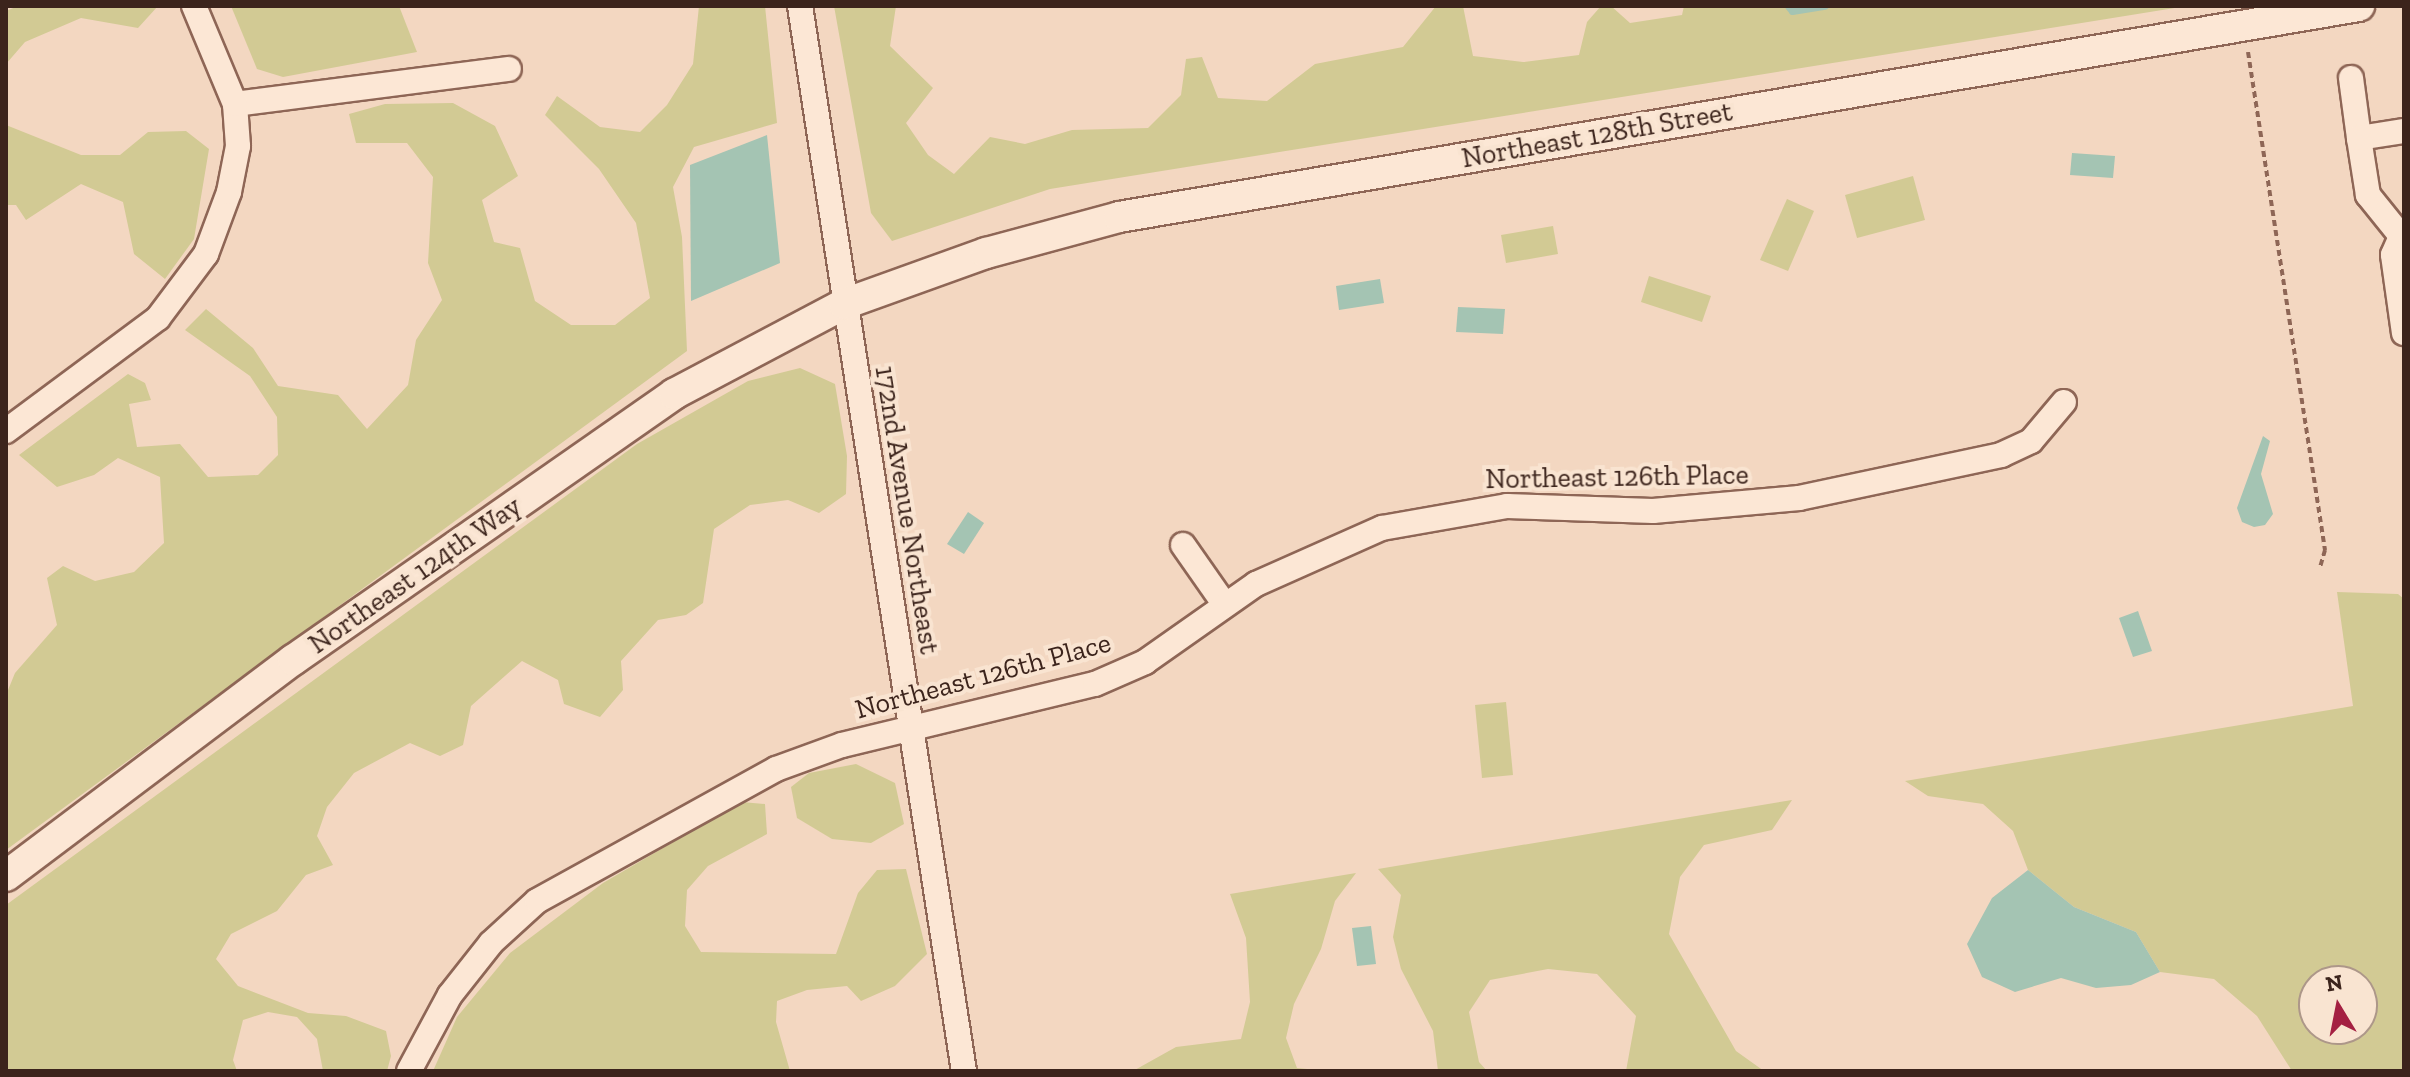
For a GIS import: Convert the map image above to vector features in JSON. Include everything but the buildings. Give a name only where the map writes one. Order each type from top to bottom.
[{"type":"street","points":[[6,431],[158,318],[206,254],[229,192],[238,146],[235,104],[194,6]]},
{"type":"street","name":"172nd Avenue Northeast","points":[[800,6],[964,1071]]},
{"type":"street","name":"Northeast 128th Street","points":[[844,304],[986,253],[1119,217],[2359,6]]},
{"type":"street","points":[[235,104],[509,69]]},
{"type":"street","points":[[2351,78],[2368,195],[2403,233],[2393,255],[2404,333]]},
{"type":"street","points":[[2359,138],[2404,131]]},
{"type":"street","name":"Northeast 124th Way","points":[[6,876],[293,660],[674,394],[844,304]]},
{"type":"street","name":"Northeast 126th Place","points":[[409,1071],[450,995],[491,943],[537,901],[776,769],[910,727],[1095,684],[1145,662],[1225,605],[1325,549],[1382,528],[1507,506],[1653,511],[1799,498],[2001,455],[2031,441],[2064,402]]},
{"type":"street","points":[[1183,545],[1225,605]]},
{"type":"path","points":[[2243,26],[2325,550],[2320,567]]},
{"type":"shaded area","points":[[18,6],[158,6],[138,28],[81,18],[25,42],[6,64],[6,11]]},
{"type":"shaded area","points":[[231,6],[399,6],[417,52],[283,77],[257,69]]},
{"type":"shaded area","points":[[699,6],[765,6],[777,123],[694,147],[673,187],[682,237],[687,351],[6,850],[6,695],[15,673],[57,625],[47,578],[63,566],[95,581],[134,572],[164,543],[160,477],[118,458],[94,475],[57,487],[19,455],[128,374],[145,383],[151,400],[129,404],[137,447],[180,444],[208,477],[258,475],[278,455],[277,417],[250,376],[185,330],[206,309],[253,348],[278,386],[338,395],[367,429],[408,385],[416,340],[442,300],[428,263],[433,177],[407,143],[356,143],[349,114],[385,104],[453,103],[495,126],[518,176],[482,200],[494,242],[520,248],[535,301],[571,325],[615,325],[650,298],[636,223],[599,169],[545,115],[557,96],[600,127],[640,132],[667,105],[693,64]]},
{"type":"shaded area","points":[[834,6],[896,6],[890,46],[933,88],[906,123],[928,155],[954,174],[990,137],[1025,144],[1072,130],[1148,128],[1181,95],[1186,59],[1202,57],[1218,98],[1267,101],[1315,64],[1403,47],[1436,6],[1463,6],[1473,56],[1523,62],[1579,55],[1587,22],[1601,6],[1611,6],[1630,23],[1682,15],[1684,6],[2187,6],[1050,189],[892,241],[871,213]]},
{"type":"shaded area","points":[[6,125],[81,155],[120,155],[148,132],[186,131],[209,149],[194,239],[165,279],[134,254],[123,202],[81,184],[26,220],[16,205],[6,205]]},
{"type":"shaded area","points":[[767,135],[780,263],[691,301],[690,165]]},
{"type":"shaded area","points":[[2072,153],[2115,156],[2113,178],[2070,175]]},
{"type":"shaded area","points":[[1913,176],[1925,220],[1857,238],[1845,195]]},
{"type":"shaded area","points":[[1787,199],[1814,211],[1788,271],[1760,260]]},
{"type":"shaded area","points":[[1553,226],[1558,254],[1506,263],[1501,235]]},
{"type":"shaded area","points":[[1649,276],[1711,296],[1702,322],[1641,302]]},
{"type":"shaded area","points":[[1380,279],[1384,303],[1339,310],[1336,286]]},
{"type":"shaded area","points":[[1458,307],[1505,309],[1503,334],[1456,332]]},
{"type":"shaded area","points":[[800,368],[835,384],[847,456],[846,494],[819,513],[788,500],[750,505],[714,529],[703,603],[686,615],[658,620],[621,661],[623,690],[600,717],[564,704],[558,680],[522,661],[471,706],[463,745],[440,756],[410,743],[354,773],[327,807],[317,836],[333,865],[306,875],[277,911],[231,934],[216,959],[238,986],[308,1013],[346,1016],[386,1031],[391,1056],[387,1071],[323,1071],[317,1039],[297,1017],[268,1012],[243,1020],[233,1060],[237,1071],[6,1071],[6,905],[637,444],[748,381]]},
{"type":"shaded area","points":[[2263,436],[2270,441],[2261,474],[2273,514],[2265,525],[2254,527],[2242,522],[2237,508]]},
{"type":"shaded area","points":[[968,512],[984,523],[964,554],[947,544]]},
{"type":"shaded area","points":[[2337,592],[2398,594],[2404,599],[2404,1071],[2292,1071],[2257,1016],[2214,979],[2160,972],[2136,932],[2074,907],[2028,870],[2013,831],[1983,804],[1928,796],[1905,781],[2353,706]]},
{"type":"shaded area","points":[[2138,611],[2152,651],[2133,657],[2119,618]]},
{"type":"shaded area","points":[[1506,702],[1513,775],[1482,778],[1475,705]]},
{"type":"shaded area","points":[[856,764],[895,783],[904,824],[871,843],[832,839],[797,818],[791,787],[809,773]]},
{"type":"shaded area","points":[[1792,800],[1772,830],[1704,845],[1680,877],[1669,934],[1736,1051],[1764,1071],[1626,1071],[1636,1016],[1597,974],[1548,969],[1490,980],[1469,1012],[1479,1062],[1487,1071],[1438,1071],[1433,1031],[1401,969],[1393,937],[1401,895],[1378,869]]},
{"type":"shaded area","points":[[742,802],[765,804],[767,834],[708,866],[687,890],[685,926],[701,952],[836,954],[858,893],[877,870],[906,869],[927,954],[895,986],[861,1001],[847,986],[807,990],[777,1001],[776,1022],[790,1071],[433,1071],[457,1017],[510,953],[603,883]]},
{"type":"shaded area","points":[[2028,870],[2074,907],[2136,932],[2160,972],[2131,985],[2096,988],[2061,978],[2015,992],[1982,977],[1967,944],[1992,898]]},
{"type":"shaded area","points":[[1356,873],[1335,901],[1321,949],[1294,1004],[1286,1038],[1297,1068],[1327,1071],[1133,1071],[1176,1047],[1241,1039],[1250,1002],[1246,938],[1230,894]]},
{"type":"shaded area","points":[[1371,926],[1376,964],[1357,966],[1352,928]]},
{"type":"waterway","points":[[1788,6],[1792,11],[1825,6]]}]
